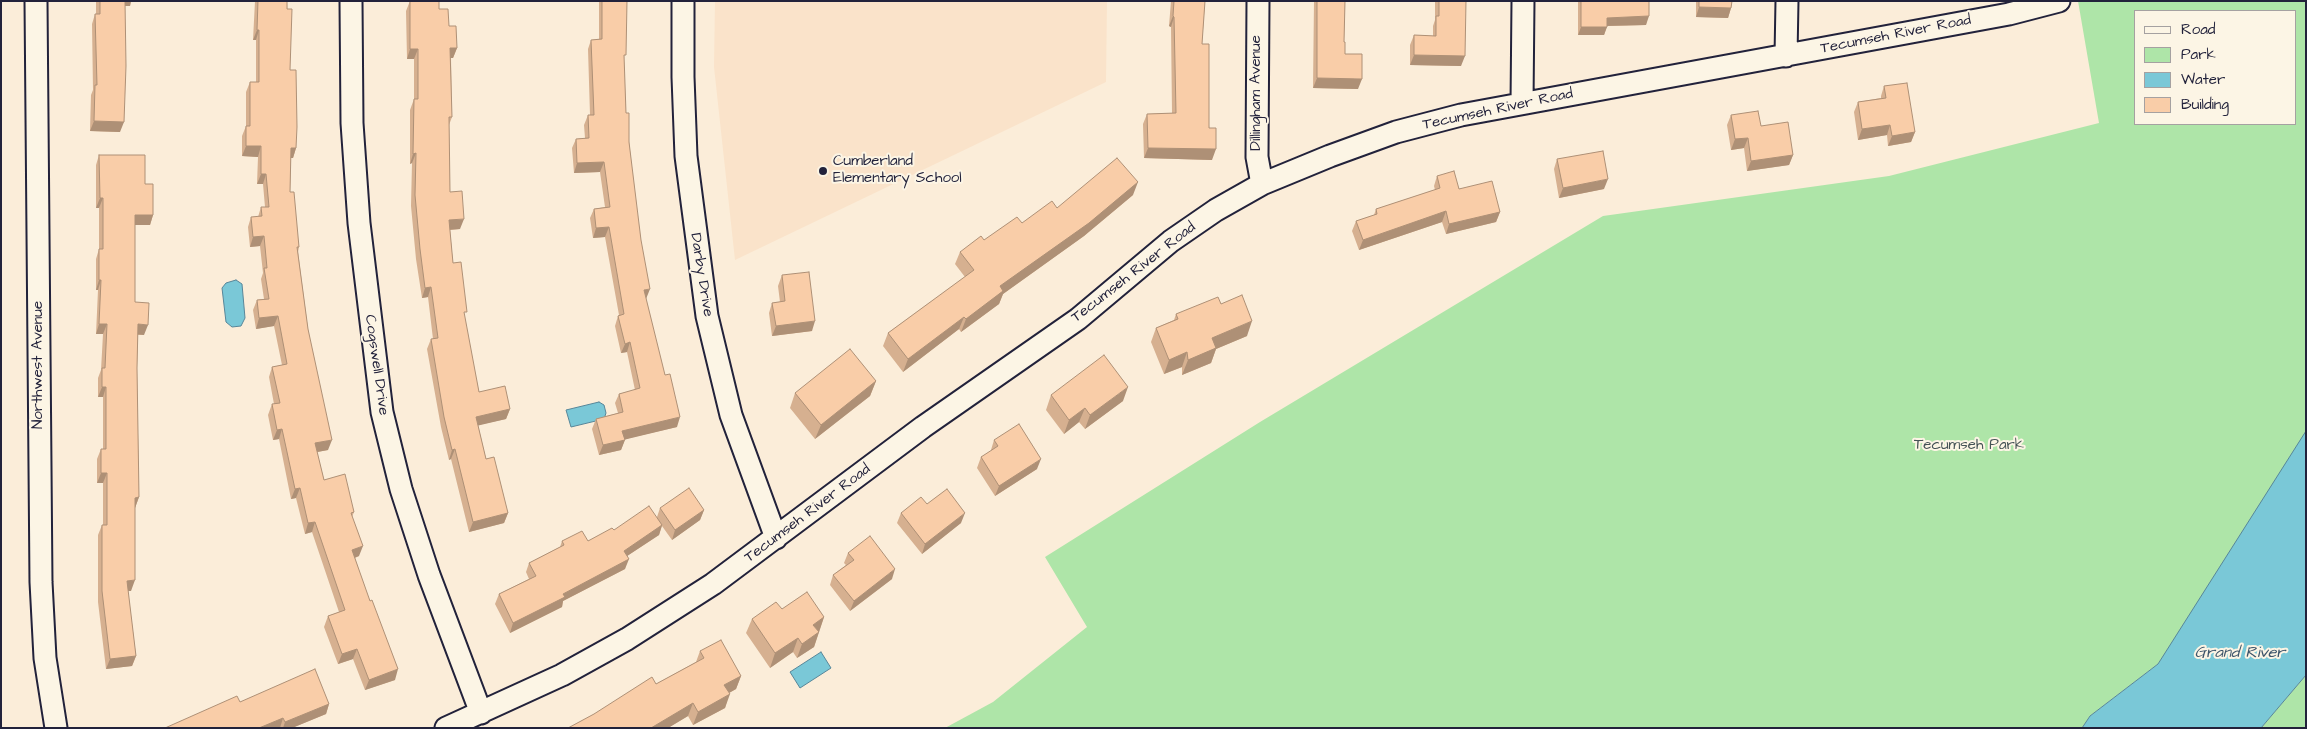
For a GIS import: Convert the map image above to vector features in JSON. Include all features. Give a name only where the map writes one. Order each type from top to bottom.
[{"type":"street","name":"Northwest Avenue","points":[[36,1],[41,582],[45,658],[56,728]]},
{"type":"street","name":"Cogswell Drive","points":[[351,1],[352,123],[359,223],[382,412],[401,489],[423,558],[481,713]]},
{"type":"street","name":"Darby Drive","points":[[683,1],[686,156],[707,316],[731,414],[776,538]]},
{"type":"street","name":"Dillingham Avenue","points":[[1258,1],[1257,157],[1262,184]]},
{"type":"street","points":[[1522,1],[1522,103]]},
{"type":"street","points":[[1786,1],[1786,56]]},
{"type":"street","name":"Tecumseh River Road","points":[[446,728],[562,675],[627,639],[713,584],[923,427],[1078,318],[1171,241],[1216,210],[1262,184],[1330,156],[1396,132],[1461,116],[1522,103],[2009,14],[2059,1]]},
{"type":"shaded area","name":"Cumberland Elementary School","points":[[715,1],[1107,1],[1106,82],[735,260],[714,67]]},
{"type":"green space","name":"Tecumseh Park","points":[[2078,1],[2306,1],[2306,464],[2158,664],[2090,716],[2082,728],[945,728],[993,702],[1087,627],[1045,557],[1260,422],[1603,216],[1889,176],[2099,123]]},
{"type":"green space","points":[[2306,675],[2306,728],[2261,728]]},
{"type":"water","points":[[236,280],[242,284],[245,318],[241,326],[232,327],[226,322],[222,288],[226,283]]},
{"type":"water","points":[[599,402],[604,405],[606,413],[604,419],[571,427],[566,410]]},
{"type":"water","name":"Grand River","points":[[2306,431],[2306,675],[2261,728],[2082,728],[2090,716],[2158,664]]},
{"type":"water","points":[[821,652],[831,668],[800,688],[790,672]]},
{"type":"building","points":[[100,1],[125,1],[126,66],[124,122],[94,121],[95,85],[97,85],[95,14],[100,14]]},
{"type":"building","points":[[258,1],[287,1],[287,9],[292,9],[290,70],[296,70],[297,127],[296,148],[291,148],[290,192],[294,192],[299,247],[297,247],[308,329],[332,440],[315,443],[324,480],[345,474],[354,512],[351,513],[363,546],[352,550],[370,601],[372,600],[398,669],[369,680],[357,649],[342,654],[328,616],[345,610],[315,522],[308,523],[300,488],[295,489],[282,429],[277,430],[272,404],[280,403],[272,367],[287,364],[278,316],[259,318],[257,300],[269,299],[264,268],[267,268],[264,236],[253,237],[251,217],[262,216],[261,207],[269,207],[266,174],[261,174],[261,146],[246,146],[246,126],[250,126],[250,82],[259,82]]},
{"type":"building","points":[[410,1],[439,1],[439,9],[448,9],[449,26],[456,26],[457,48],[450,48],[452,117],[449,117],[450,192],[462,191],[464,219],[449,220],[453,263],[461,262],[467,312],[464,312],[479,392],[505,386],[510,409],[476,417],[486,459],[494,457],[508,513],[473,522],[455,449],[452,450],[444,417],[431,339],[438,338],[431,287],[425,288],[420,249],[415,195],[416,153],[413,154],[414,99],[418,99],[418,49],[410,49]]},
{"type":"building","points":[[602,1],[627,1],[626,55],[624,55],[626,113],[629,113],[629,142],[641,240],[650,289],[644,290],[665,375],[670,374],[680,417],[622,431],[625,440],[603,445],[596,419],[623,412],[619,394],[640,388],[630,342],[625,344],[618,316],[624,314],[609,227],[596,228],[594,209],[610,207],[604,162],[577,163],[576,139],[589,138],[588,115],[594,115],[591,40],[602,39]]},
{"type":"building","points":[[1174,1],[1205,1],[1202,44],[1209,44],[1209,128],[1216,128],[1216,149],[1148,148],[1147,114],[1176,113]]},
{"type":"building","points":[[1317,1],[1345,1],[1345,54],[1362,54],[1362,79],[1317,78]]},
{"type":"building","points":[[1439,1],[1466,1],[1465,56],[1414,55],[1414,35],[1436,36],[1436,16],[1439,16]]},
{"type":"building","points":[[1581,1],[1649,1],[1649,16],[1607,18],[1607,27],[1581,27]]},
{"type":"building","points":[[1699,1],[1732,1],[1731,8],[1699,7]]},
{"type":"building","points":[[1907,83],[1915,132],[1892,136],[1890,125],[1862,129],[1858,102],[1886,98],[1884,86]]},
{"type":"building","points":[[1758,111],[1761,126],[1788,122],[1793,155],[1751,161],[1748,138],[1735,139],[1731,115]]},
{"type":"building","points":[[1603,151],[1608,179],[1563,188],[1557,159]]},
{"type":"building","points":[[99,155],[145,155],[145,184],[153,184],[153,215],[135,215],[135,302],[149,303],[148,325],[138,324],[139,497],[135,498],[135,580],[127,581],[136,656],[110,659],[102,591],[102,525],[107,525],[107,473],[101,473],[101,449],[106,449],[106,387],[102,387],[102,368],[105,368],[107,324],[99,324],[101,280],[99,280],[99,249],[103,249],[103,198],[100,198]]},
{"type":"building","points":[[1117,158],[1138,182],[1089,223],[1000,286],[1003,291],[966,319],[964,317],[908,359],[888,333],[974,270],[960,252],[981,236],[984,240],[1017,217],[1022,223],[1052,201],[1057,208]]},
{"type":"building","points":[[1454,171],[1459,189],[1492,181],[1500,212],[1449,224],[1446,211],[1363,240],[1356,221],[1377,214],[1376,209],[1440,188],[1437,176]]},
{"type":"building","points":[[809,272],[815,321],[776,326],[772,303],[785,301],[782,275]]},
{"type":"building","points":[[1242,295],[1252,321],[1212,338],[1216,348],[1188,360],[1187,352],[1169,360],[1156,328],[1178,319],[1176,314],[1218,297],[1221,304]]},
{"type":"building","points":[[850,349],[876,381],[821,425],[795,393]]},
{"type":"building","points":[[1104,355],[1128,387],[1090,415],[1085,408],[1069,420],[1051,395]]},
{"type":"building","points":[[1019,424],[1041,459],[999,486],[981,457],[998,446],[994,440]]},
{"type":"building","points":[[689,488],[704,510],[675,530],[660,508]]},
{"type":"building","points":[[947,489],[965,513],[925,544],[901,513],[921,497],[927,504]]},
{"type":"building","points":[[649,506],[662,525],[624,551],[629,559],[563,594],[565,597],[513,623],[499,594],[536,576],[529,563],[564,545],[562,541],[582,531],[588,541],[612,528],[614,530]]},
{"type":"building","points":[[870,536],[895,569],[854,601],[833,575],[854,560],[848,553]]},
{"type":"building","points":[[807,592],[824,617],[813,625],[819,632],[802,644],[798,638],[775,653],[752,619],[776,602],[782,609]]},
{"type":"building","points":[[721,640],[741,676],[724,685],[730,694],[698,712],[693,703],[651,728],[568,728],[594,714],[652,677],[656,684],[704,658],[700,651]]},
{"type":"building","points":[[315,669],[329,704],[285,722],[283,718],[259,728],[165,728],[237,696],[240,702]]},
{"type":"place","name":"Cumberland Elementary School","points":[[823,171]]}]
